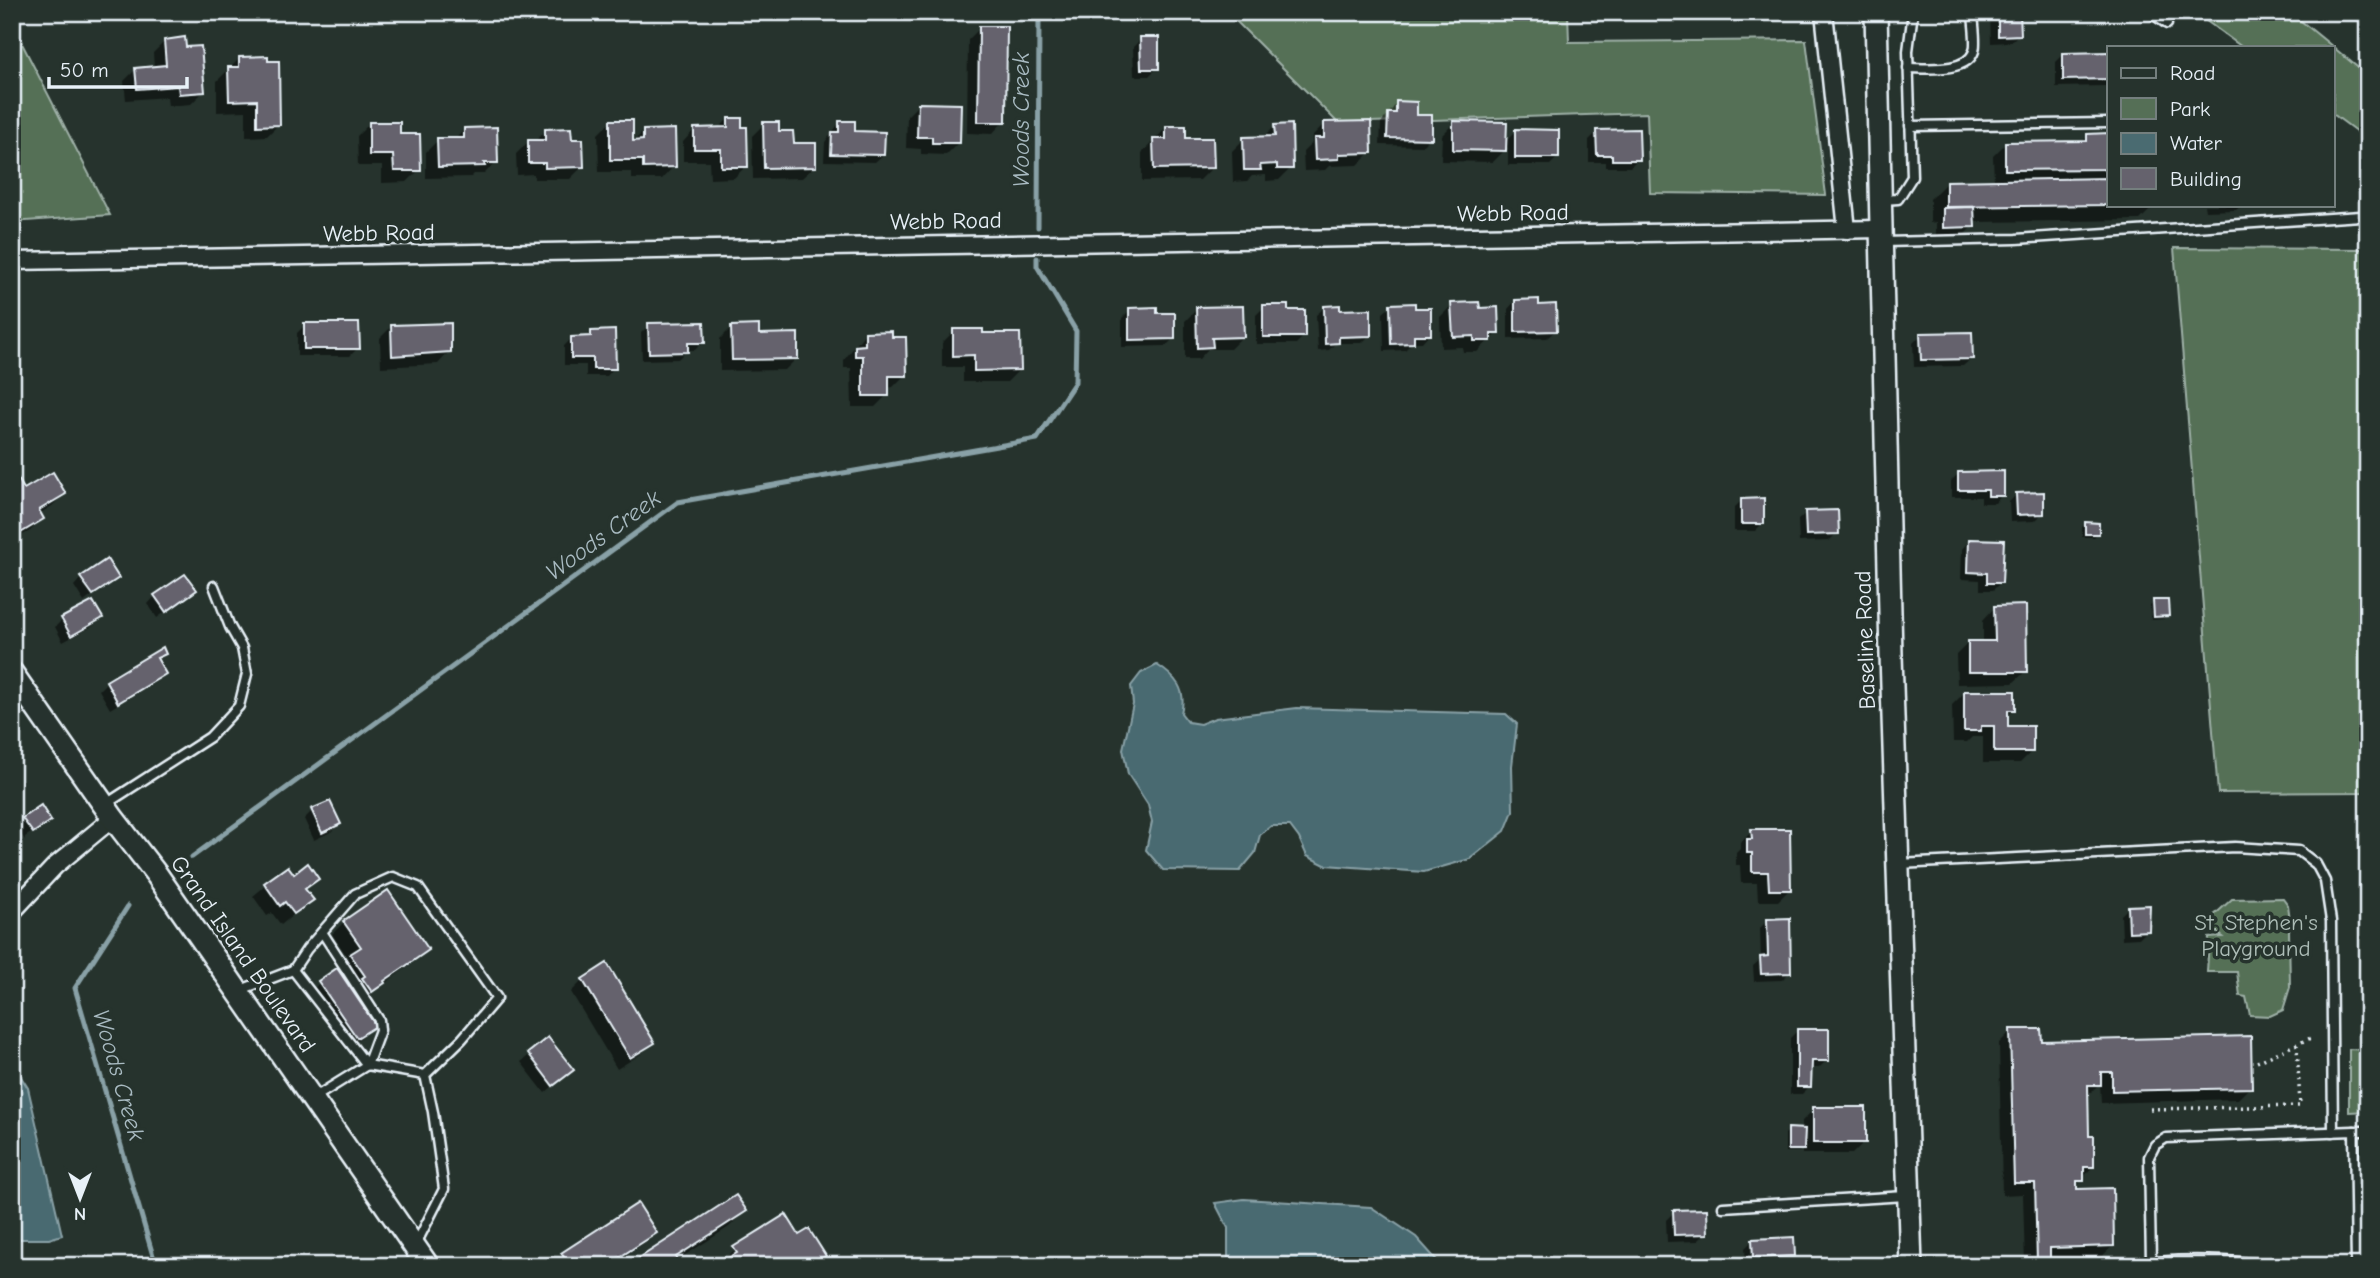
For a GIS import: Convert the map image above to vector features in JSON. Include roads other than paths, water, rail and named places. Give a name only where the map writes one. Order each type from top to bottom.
[{"type":"street","points":[[1824,12],[1847,230]]},
{"type":"street","name":"Baseline Road","points":[[1876,12],[1910,1266]]},
{"type":"street","name":"Webb Road","points":[[12,261],[1847,230],[1880,236]]},
{"type":"street","name":"Grand Island Boulevard","points":[[12,673],[108,812],[157,875],[428,1266]]},
{"type":"street","points":[[12,912],[108,812]]},
{"type":"lane","points":[[1880,200],[1898,199],[1912,177],[1908,51],[1913,12]]},
{"type":"lane","points":[[1908,68],[1947,68],[1965,62],[1974,51],[1973,12]]},
{"type":"lane","points":[[2150,12],[2167,24]]},
{"type":"lane","points":[[1910,126],[2107,123]]},
{"type":"lane","points":[[1880,236],[2016,239],[2361,216]]},
{"type":"lane","points":[[108,812],[210,737],[239,706],[247,674],[242,648],[230,627],[214,586]]},
{"type":"lane","points":[[1899,864],[2235,847],[2299,851],[2316,864],[2325,881],[2331,922],[2333,1132]]},
{"type":"lane","points":[[237,991],[293,970],[321,932],[355,894],[393,877],[418,887],[498,998],[425,1075]]},
{"type":"lane","points":[[312,1099],[367,1065],[380,1030],[379,1020],[321,932]]},
{"type":"lane","points":[[293,970],[367,1065],[425,1075]]},
{"type":"lane","points":[[414,1246],[444,1188],[425,1075]]},
{"type":"lane","points":[[2354,1131],[2356,1266]]},
{"type":"lane","points":[[2151,1261],[2149,1157],[2155,1145],[2166,1138],[2368,1131]]},
{"type":"lane","points":[[1723,1207],[1909,1196]]},
{"type":"lane","points":[[2127,1266],[2151,1261],[2222,1259],[2290,1266]]},
{"type":"water","points":[[1157,665],[1175,679],[1181,691],[1181,713],[1188,722],[1200,724],[1215,718],[1297,708],[1506,714],[1517,724],[1512,766],[1513,811],[1505,831],[1470,859],[1424,872],[1325,865],[1307,856],[1290,826],[1271,826],[1260,835],[1255,853],[1240,871],[1163,870],[1146,850],[1152,822],[1148,805],[1128,774],[1123,749],[1133,704],[1131,686],[1141,673]]},
{"type":"water","points":[[12,1063],[28,1088],[62,1235],[49,1239],[12,1239]]},
{"type":"water","points":[[1244,1199],[1371,1207],[1416,1237],[1442,1266],[1228,1266],[1228,1228],[1215,1203]]},
{"type":"waterway","name":"Woods Creek","points":[[1038,227],[1039,12]]},
{"type":"waterway","name":"Woods Creek","points":[[192,857],[678,502],[1037,439],[1075,382],[1076,331],[1037,266],[1037,258]]},
{"type":"waterway","name":"Woods Creek","points":[[128,906],[75,988],[156,1266]]},
{"type":"park label","name":"St. Stephen's Playground","points":[[2256,935]]}]
